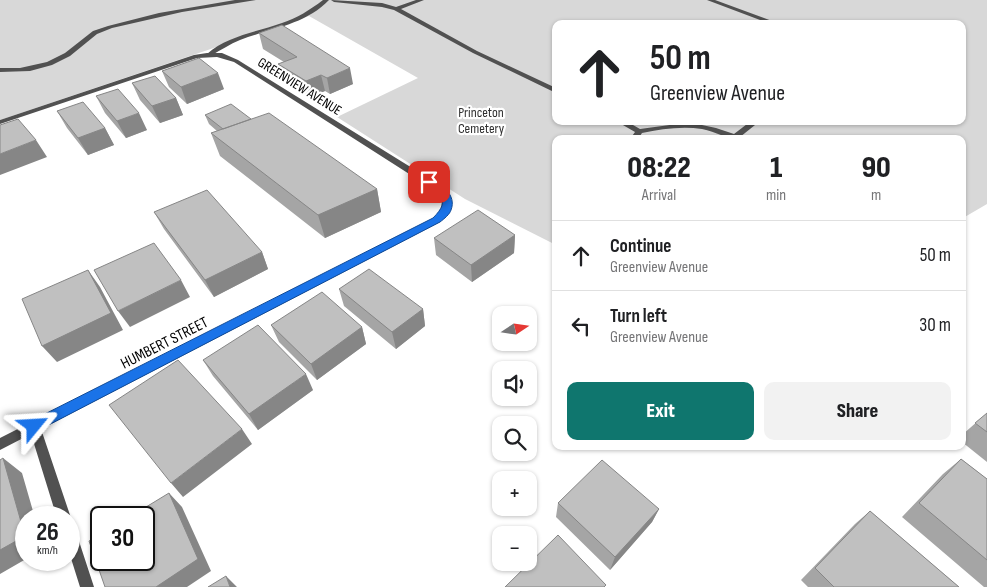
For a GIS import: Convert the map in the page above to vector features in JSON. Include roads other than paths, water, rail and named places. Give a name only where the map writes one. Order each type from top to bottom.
[{"type":"street","points":[[0,70],[25,69],[49,64],[76,49],[89,36],[114,26],[215,3],[253,0]]},
{"type":"street","points":[[210,54],[221,45],[296,20],[318,9],[326,0]]},
{"type":"street","points":[[334,0],[382,5],[396,9],[475,52],[552,89]]},
{"type":"street","points":[[396,9],[421,0]]},
{"type":"street","points":[[710,0],[766,20]]},
{"type":"street","name":"GREENVIEW AVENUE","points":[[0,122],[196,56],[210,54],[230,57],[443,192],[448,200],[446,210],[437,220],[342,269]]},
{"type":"street","points":[[628,125],[639,130],[667,125],[691,126],[712,129],[728,135]]},
{"type":"street","points":[[740,135],[751,125]]},
{"type":"street","points":[[636,135],[639,130]]},
{"type":"street","name":"HUMBERT STREET","points":[[0,444],[342,269]]},
{"type":"street","points":[[34,426],[60,506]]},
{"type":"street","points":[[80,566],[87,587]]},
{"type":"park label","name":"Princeton Cemetery","points":[[481,120]]}]
